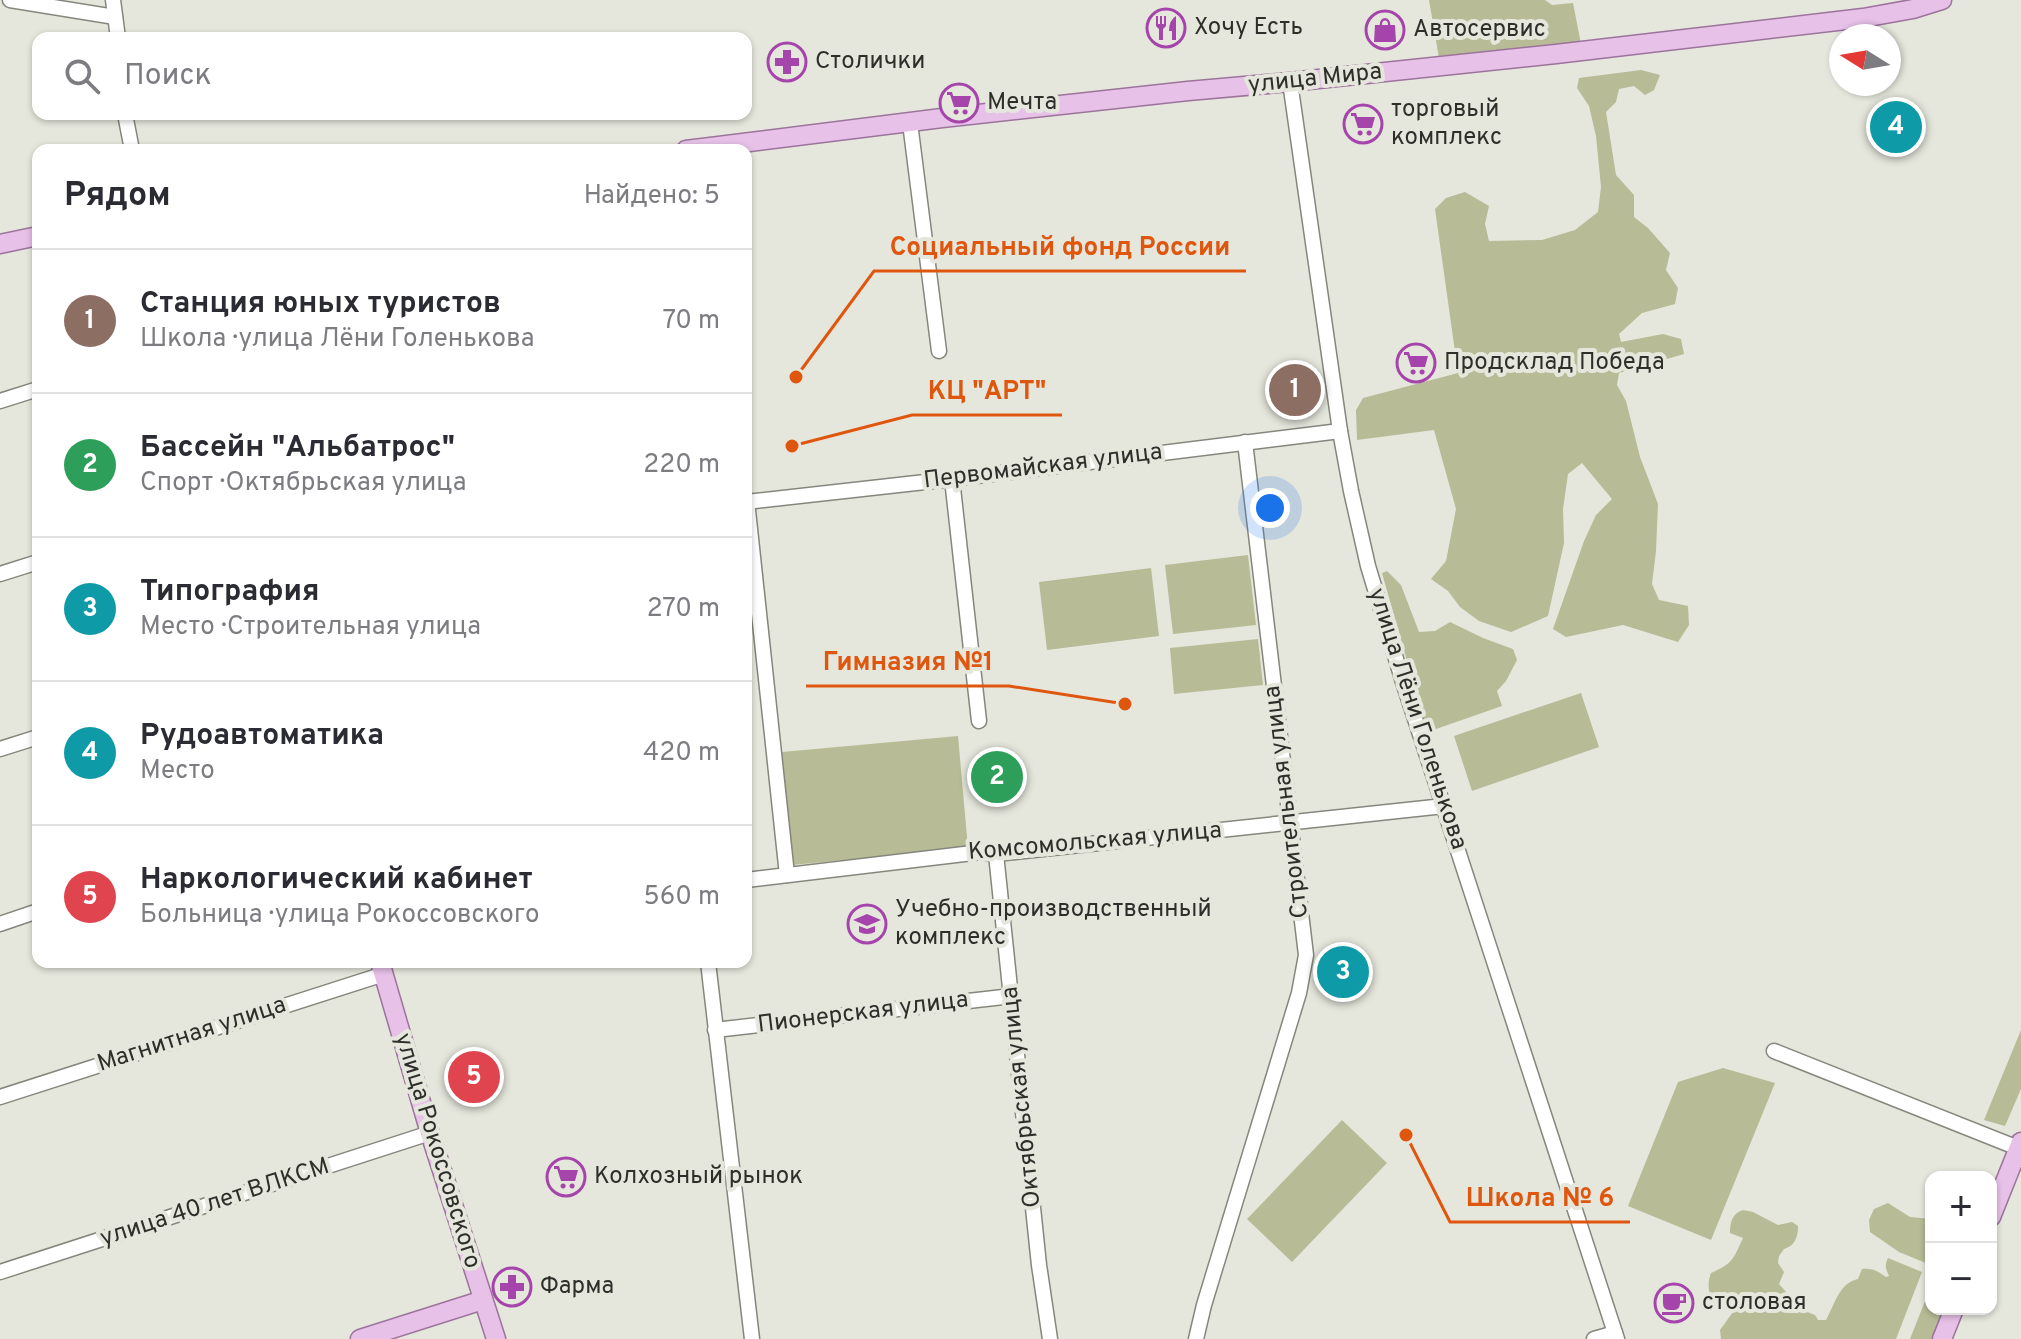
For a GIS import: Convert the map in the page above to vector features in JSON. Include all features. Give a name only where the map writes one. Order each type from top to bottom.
[{"type":"main road","name":"улица Мира","points":[[736,144],[1188,91],[1863,18],[1942,0]]},
{"type":"main road","points":[[0,244],[32,237]]},
{"type":"main road","name":"улица Рокоссовского","points":[[382,968],[430,1133],[496,1339]]},
{"type":"main road","points":[[1997,1202],[2020,1145]]},
{"type":"main road","points":[[360,1339],[483,1300]]},
{"type":"main road","points":[[1942,1339],[1952,1315]]},
{"type":"street","points":[[10,0],[115,17]]},
{"type":"street","points":[[113,0],[117,32]]},
{"type":"street","name":"улица Лёни Голенькова","points":[[1290,82],[1340,431],[1368,566],[1616,1336]]},
{"type":"street","points":[[126,120],[131,144]]},
{"type":"street","points":[[910,123],[939,351]]},
{"type":"street","points":[[0,401],[32,391]]},
{"type":"street","name":"Первомайская улица","points":[[752,501],[1340,431]]},
{"type":"street","name":"Строительная улица","points":[[1196,1339],[1299,993],[1306,955],[1245,442]]},
{"type":"street","points":[[952,479],[979,721]]},
{"type":"street","points":[[752,557],[787,875]]},
{"type":"street","points":[[0,574],[32,564]]},
{"type":"street","points":[[0,749],[32,739]]},
{"type":"street","name":"Комсомольская улица","points":[[752,879],[981,852],[996,854],[1444,806]]},
{"type":"street","name":"Октябрьская улица","points":[[996,854],[1039,1265],[1050,1339]]},
{"type":"street","points":[[0,924],[32,913]]},
{"type":"street","name":"Магнитная улица","points":[[0,1097],[382,968]]},
{"type":"street","points":[[709,968],[752,1339]]},
{"type":"street","name":"Пионерская улица","points":[[715,1030],[1012,996]]},
{"type":"street","points":[[1774,1051],[2020,1145]]},
{"type":"street","name":"улица 40 лет ВЛКСМ","points":[[0,1272],[430,1133]]},
{"type":"street","points":[[1594,1339],[1616,1336]]},
{"type":"green space","points":[[1429,0],[1545,0],[1552,5],[1573,3],[1581,44],[1439,58]]},
{"type":"green space","points":[[1641,70],[1660,75],[1654,90],[1645,95],[1634,86],[1619,89],[1616,102],[1606,112],[1616,175],[1634,195],[1634,217],[1670,253],[1666,270],[1678,288],[1675,304],[1642,313],[1619,334],[1621,342],[1663,334],[1681,339],[1684,354],[1619,373],[1617,385],[1626,401],[1640,457],[1658,504],[1652,584],[1659,600],[1688,606],[1689,625],[1678,642],[1623,625],[1566,637],[1553,629],[1584,541],[1596,515],[1612,499],[1582,463],[1568,474],[1563,509],[1564,543],[1548,616],[1511,632],[1479,621],[1431,579],[1446,561],[1456,509],[1434,430],[1357,440],[1356,410],[1363,398],[1458,373],[1435,209],[1446,198],[1465,192],[1489,206],[1485,224],[1489,241],[1542,240],[1575,230],[1598,212],[1601,187],[1596,136],[1589,106],[1577,88],[1579,78]]},
{"type":"green space","points":[[1248,555],[1256,625],[1173,634],[1165,565]]},
{"type":"green space","points":[[1151,568],[1159,636],[1047,650],[1039,582]]},
{"type":"green space","points":[[1387,571],[1401,585],[1419,632],[1435,631],[1450,622],[1513,649],[1517,660],[1497,691],[1502,706],[1436,729],[1434,734],[1424,721],[1382,573]]},
{"type":"green space","points":[[1258,639],[1263,685],[1174,694],[1170,648]]},
{"type":"green space","points":[[1581,693],[1599,747],[1472,791],[1454,736]]},
{"type":"green space","points":[[958,736],[968,848],[792,865],[782,752]]},
{"type":"green space","points":[[2021,1030],[2021,1089],[2005,1126],[1984,1120]]},
{"type":"green space","points":[[1723,1068],[1775,1083],[1711,1240],[1628,1206],[1678,1082]]},
{"type":"green space","points":[[1342,1120],[1387,1163],[1292,1262],[1247,1219]]},
{"type":"green space","points":[[1888,1203],[1910,1217],[1925,1218],[1925,1263],[1899,1252],[1870,1232],[1869,1220],[1874,1209]]},
{"type":"green space","points":[[1743,1210],[1778,1225],[1792,1222],[1798,1226],[1795,1240],[1779,1256],[1778,1263],[1784,1272],[1779,1284],[1786,1292],[1787,1304],[1815,1315],[1818,1320],[1826,1320],[1842,1290],[1858,1279],[1862,1269],[1889,1276],[1886,1267],[1888,1258],[1922,1272],[1896,1339],[1721,1339],[1720,1330],[1738,1305],[1724,1310],[1718,1308],[1709,1291],[1709,1278],[1711,1273],[1729,1263],[1737,1251],[1743,1238],[1730,1233],[1730,1226],[1734,1216]]},
{"type":"green space","points":[[1925,1301],[1925,1315],[1942,1315],[1932,1339],[1910,1339]]},
{"type":"place","name":"Хочу Есть","points":[[1166,28]]},
{"type":"place","name":"Автосервис","points":[[1385,30]]},
{"type":"place","name":"Столички","points":[[787,62]]},
{"type":"place","name":"Мечта","points":[[959,103]]},
{"type":"place","name":"торговый комплекс","points":[[1363,124]]},
{"type":"place","name":"Рудоавтоматика","points":[[1896,127]]},
{"type":"place","name":"Продсклад Победа","points":[[1416,363]]},
{"type":"place","name":"Социальный фонд России","points":[[796,377]]},
{"type":"place","name":"Станция юных туристов","points":[[1295,390]]},
{"type":"place","name":"КЦ \"АРТ\"","points":[[792,446]]},
{"type":"place","name":"Гимназия №1","points":[[1125,704]]},
{"type":"place","name":"Бассейн \"Альбатрос\"","points":[[997,777]]},
{"type":"place","name":"Учебно-производственный комплекс","points":[[867,924]]},
{"type":"place","name":"Типография","points":[[1343,972]]},
{"type":"place","name":"Наркологический кабинет","points":[[474,1077]]},
{"type":"place","name":"Школа № 6","points":[[1406,1135]]},
{"type":"place","name":"Колхозный рынок","points":[[566,1177]]},
{"type":"place","name":"Фарма","points":[[512,1287]]},
{"type":"place","name":"столовая","points":[[1674,1303]]}]
